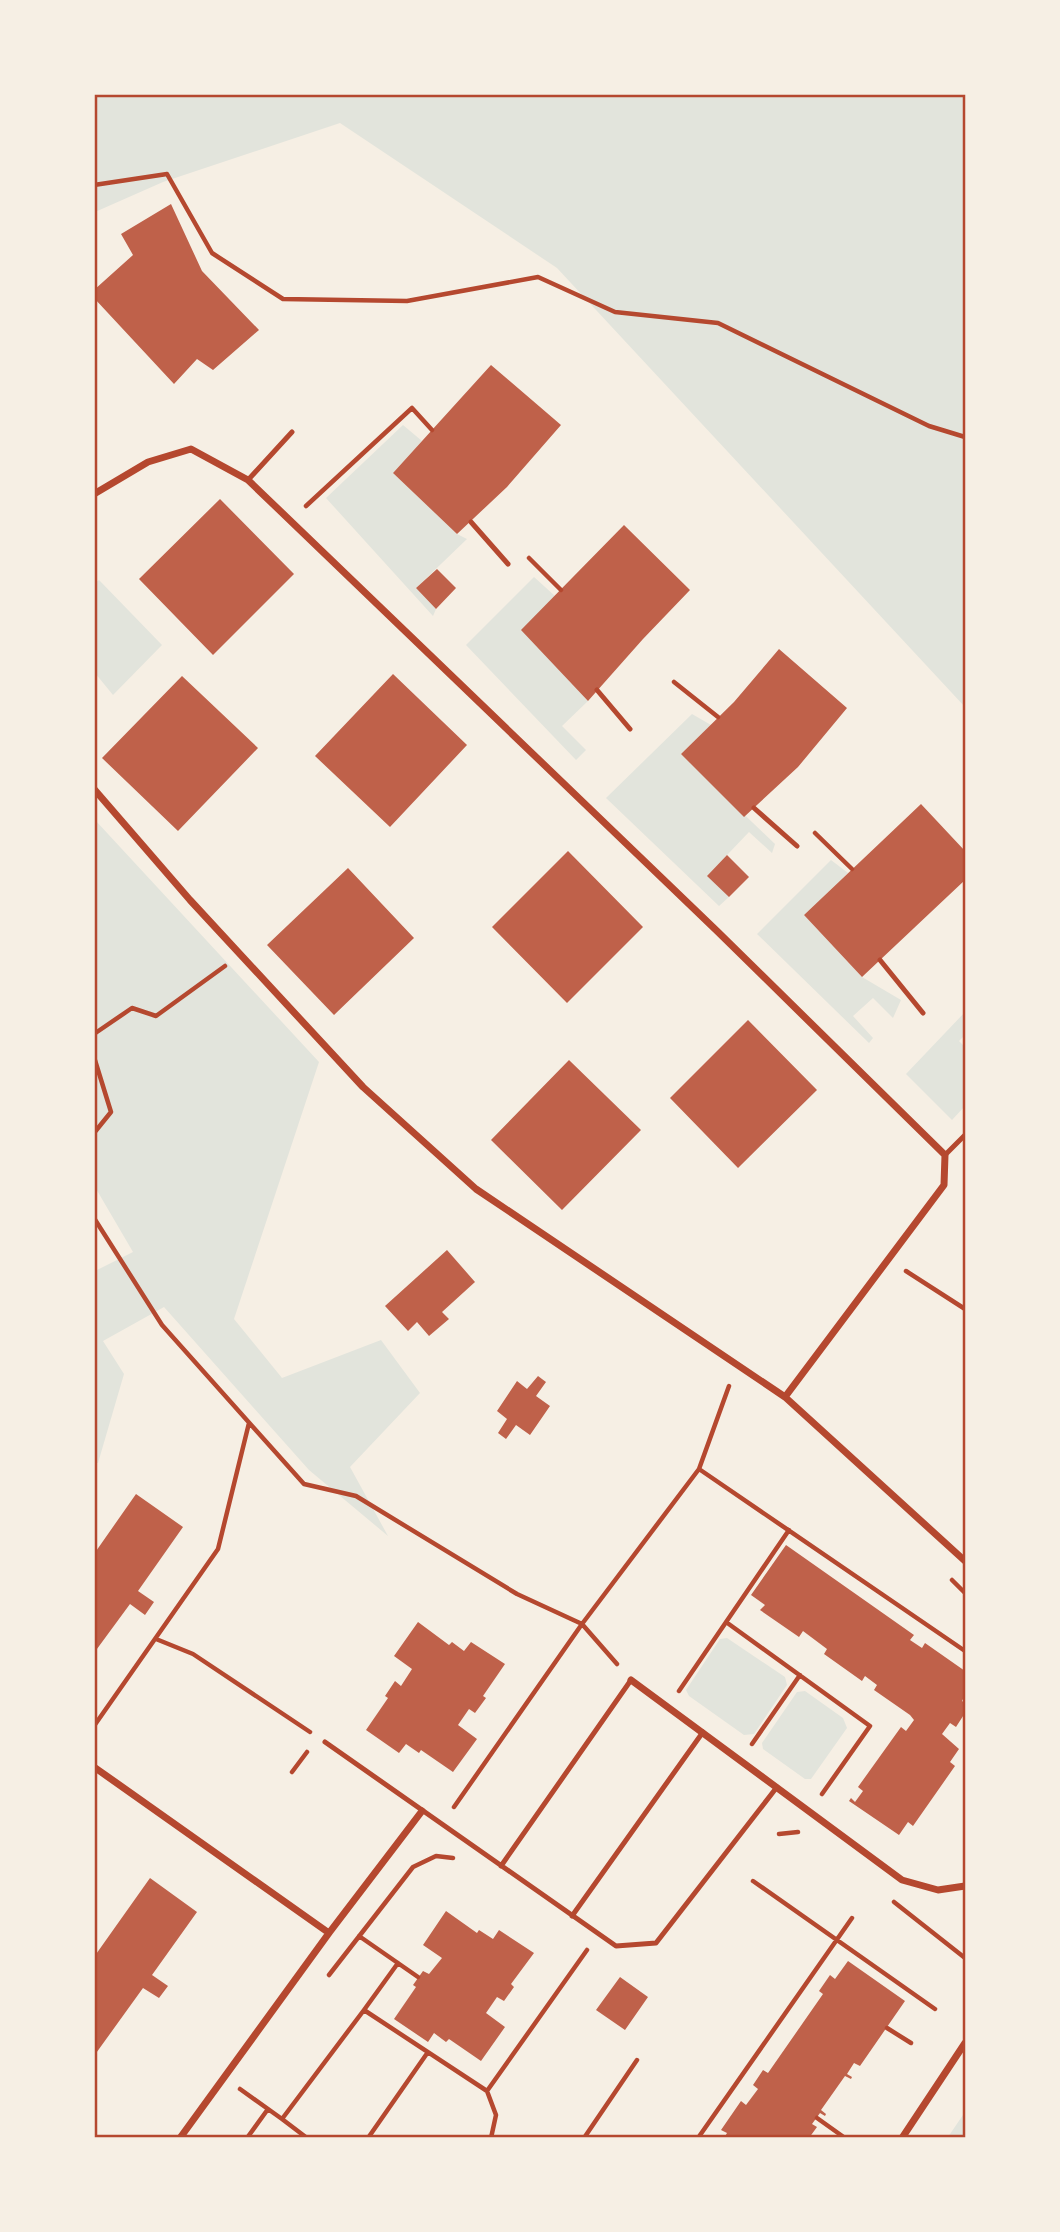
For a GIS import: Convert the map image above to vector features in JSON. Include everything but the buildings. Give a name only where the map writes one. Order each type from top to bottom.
[{"type":"street","points":[[94,494],[148,462],[191,449],[248,480],[717,931],[945,1155],[944,1185],[785,1396]]},
{"type":"street","points":[[94,789],[239,955],[363,1087],[476,1188],[785,1396],[965,1561]]},
{"type":"street","points":[[631,1680],[902,1880],[938,1889],[965,1886]]},
{"type":"street","points":[[94,1767],[328,1933]]},
{"type":"street","points":[[180,2137],[328,1933],[422,1811]]},
{"type":"street","points":[[902,2137],[965,2043]]},
{"type":"lane","points":[[248,480],[292,432]]},
{"type":"lane","points":[[471,522],[508,564]]},
{"type":"lane","points":[[597,690],[631,729]]},
{"type":"lane","points":[[754,808],[797,846]]},
{"type":"lane","points":[[880,960],[923,1013]]},
{"type":"lane","points":[[945,1155],[965,1135]]},
{"type":"lane","points":[[500,1866],[631,1680]]},
{"type":"lane","points":[[572,1916],[703,1732]]},
{"type":"lane","points":[[325,1742],[616,1946],[656,1943],[777,1787]]},
{"type":"path","points":[[94,185],[167,174],[212,253],[283,299],[407,301],[538,277],[615,312],[718,323],[929,426],[965,437]]},
{"type":"path","points":[[290,522],[412,408],[432,430]]},
{"type":"path","points":[[521,550],[561,590]]},
{"type":"path","points":[[674,682],[718,717]]},
{"type":"path","points":[[812,830],[852,870]]},
{"type":"path","points":[[94,1034],[132,1008],[156,1016],[239,955]]},
{"type":"path","points":[[94,1057],[111,1112],[94,1133]]},
{"type":"path","points":[[94,1218],[162,1325],[304,1484],[356,1496],[517,1594],[582,1624],[631,1680]]},
{"type":"path","points":[[906,1271],[965,1309]]},
{"type":"path","points":[[441,1825],[582,1624],[699,1469],[729,1384]]},
{"type":"path","points":[[94,1726],[218,1549],[250,1423]]},
{"type":"path","points":[[699,1469],[965,1651]]},
{"type":"path","points":[[678,1692],[789,1530]]},
{"type":"path","points":[[726,1622],[870,1726],[821,1795]]},
{"type":"path","points":[[156,1639],[193,1654],[325,1742]]},
{"type":"path","points":[[752,1745],[800,1675]]},
{"type":"path","points":[[292,1772],[317,1737]]},
{"type":"path","points":[[325,1980],[414,1867],[436,1856],[458,1859]]},
{"type":"path","points":[[754,1881],[934,2010]]},
{"type":"path","points":[[894,1902],[965,1958]]},
{"type":"path","points":[[698,2137],[852,1918]]},
{"type":"path","points":[[359,1937],[418,1977]]},
{"type":"path","points":[[487,2091],[589,1951],[578,1943]]},
{"type":"path","points":[[282,2119],[398,1963]]},
{"type":"path","points":[[364,2010],[487,2091],[496,2115],[491,2137]]},
{"type":"path","points":[[887,2028],[911,2043]]},
{"type":"path","points":[[368,2137],[428,2052]]},
{"type":"path","points":[[584,2137],[636,2060]]},
{"type":"path","points":[[233,2099],[248,2078]]},
{"type":"path","points":[[240,2089],[307,2137]]},
{"type":"path","points":[[247,2137],[268,2109]]},
{"type":"path","points":[[817,2118],[845,2137]]},
{"type":"shaded area","points":[[95,95],[965,95],[965,707],[557,268],[340,123],[163,182],[95,212]]},
{"type":"shaded area","points":[[403,425],[422,441],[393,473],[457,534],[467,539],[416,588],[436,609],[433,616],[326,498]]},
{"type":"shaded area","points":[[534,577],[555,596],[522,630],[588,701],[562,726],[586,750],[576,760],[466,645]]},
{"type":"shaded area","points":[[99,580],[162,645],[113,695],[95,673],[95,583]]},
{"type":"shaded area","points":[[692,714],[711,725],[681,754],[775,844],[772,853],[749,832],[708,875],[729,897],[719,906],[606,798]]},
{"type":"shaded area","points":[[96,821],[319,1062],[234,1319],[282,1378],[381,1340],[420,1393],[350,1467],[388,1536],[309,1470],[164,1307],[103,1341],[124,1374],[98,1463],[95,1463],[95,1271],[133,1252],[95,1187]]},
{"type":"shaded area","points":[[831,860],[848,873],[804,915],[862,977],[901,1000],[893,1018],[873,998],[853,1016],[873,1038],[869,1043],[757,934]]},
{"type":"shaded area","points":[[965,1012],[965,1035],[959,1041],[965,1047],[965,1106],[952,1120],[906,1074]]},
{"type":"shaded area","points":[[727,1638],[785,1677],[787,1685],[754,1734],[744,1735],[689,1696],[686,1690],[720,1639]]},
{"type":"shaded area","points":[[805,1691],[843,1718],[847,1728],[811,1779],[805,1779],[763,1749],[762,1743],[797,1692]]},
{"type":"shaded area","points":[[965,2112],[965,2137],[948,2137]]}]
